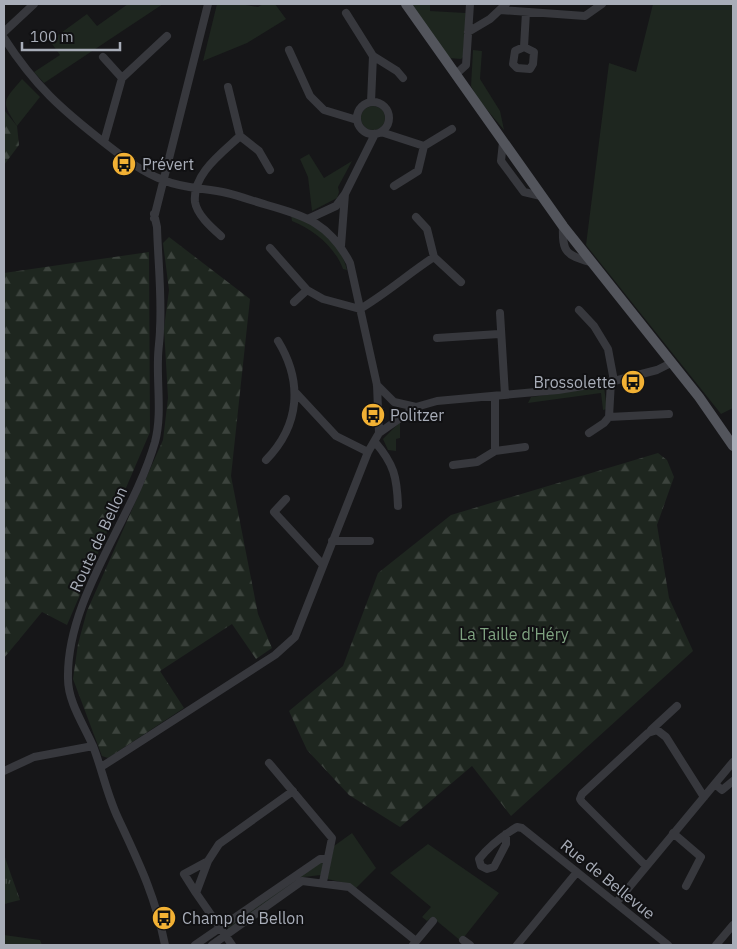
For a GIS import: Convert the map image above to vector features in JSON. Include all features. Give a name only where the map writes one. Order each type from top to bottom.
[{"type":"main road","points":[[406,4],[563,226],[706,406],[733,446]]},
{"type":"street","points":[[4,32],[34,4]]},
{"type":"street","name":"Route de Bellon","points":[[165,945],[152,894],[135,850],[117,817],[93,746],[74,704],[68,681],[69,656],[73,632],[85,599],[146,466],[155,441],[159,414],[159,340],[157,236],[154,214],[208,4]]},
{"type":"street","points":[[456,74],[466,65],[470,4]]},
{"type":"street","points":[[468,32],[490,20],[506,4]]},
{"type":"street","points":[[500,10],[585,16],[602,4]]},
{"type":"street","points":[[524,47],[526,12]]},
{"type":"street","points":[[346,13],[373,56],[397,71],[403,78]]},
{"type":"street","points":[[104,142],[122,78],[167,36]]},
{"type":"street","points":[[4,38],[22,67],[53,102],[139,168],[164,181],[197,189],[226,193],[310,218],[341,246],[350,263],[377,385],[379,433],[368,452],[295,637],[275,655],[100,767]]},
{"type":"street","points":[[289,50],[310,96],[324,110],[357,120],[364,131],[424,146]]},
{"type":"street","points":[[371,102],[373,56]]},
{"type":"street","points":[[104,57],[122,78]]},
{"type":"street","points":[[228,87],[240,136],[259,151],[270,170]]},
{"type":"street","points":[[310,218],[336,206],[345,194],[378,133],[388,124],[389,113],[382,104],[371,102],[359,110],[357,120]]},
{"type":"street","points":[[394,186],[418,171],[424,146],[452,128]]},
{"type":"street","points":[[221,236],[206,222],[195,203],[197,189],[206,169],[240,136]]},
{"type":"street","points":[[341,246],[345,194]]},
{"type":"street","points":[[416,217],[426,229],[434,257],[461,282]]},
{"type":"street","points":[[270,248],[307,290],[323,299],[360,309],[388,292],[407,275],[434,257]]},
{"type":"street","points":[[294,302],[307,290]]},
{"type":"street","points":[[579,310],[594,326],[608,349],[612,381],[609,417],[604,423],[589,433]]},
{"type":"street","points":[[500,313],[499,334],[505,395]]},
{"type":"street","points":[[437,338],[499,334]]},
{"type":"street","points":[[266,460],[279,447],[294,411],[296,393],[286,354],[278,341]]},
{"type":"street","points":[[379,433],[416,408],[437,401],[558,390],[612,381],[657,370],[671,363]]},
{"type":"street","points":[[377,385],[394,402],[416,408]]},
{"type":"street","points":[[296,393],[305,405],[336,436],[368,452]]},
{"type":"street","points":[[495,396],[495,451]]},
{"type":"street","points":[[294,411],[305,405]]},
{"type":"street","points":[[609,417],[669,414]]},
{"type":"street","points":[[375,442],[388,457],[397,478],[398,506]]},
{"type":"street","points":[[453,465],[477,462],[495,451],[525,447]]},
{"type":"street","points":[[286,499],[274,512],[323,565]]},
{"type":"street","points":[[332,542],[370,541]]},
{"type":"street","points":[[646,866],[580,799],[582,794],[677,706]]},
{"type":"street","points":[[651,730],[657,730],[666,737],[704,797]]},
{"type":"street","points":[[4,772],[34,757],[93,746]]},
{"type":"street","points":[[616,903],[733,762]]},
{"type":"street","points":[[269,764],[332,838],[323,882]]},
{"type":"street","points":[[715,784],[722,790],[733,780]]},
{"type":"street","points":[[196,893],[208,862],[219,844],[293,791]]},
{"type":"street","name":"Rue de Bellevue","points":[[506,834],[516,827],[530,834],[668,945]]},
{"type":"street","points":[[673,833],[701,857],[686,886]]},
{"type":"street","points":[[506,834],[506,844],[494,867],[487,869],[481,866],[479,859],[484,852],[506,834]]},
{"type":"street","points":[[196,945],[320,859],[328,859]]},
{"type":"street","points":[[208,862],[184,874],[232,945]]},
{"type":"street","points":[[517,945],[577,872]]},
{"type":"street","points":[[212,945],[226,937],[302,881],[323,882],[349,887],[414,943],[433,920]]},
{"type":"street","points":[[716,945],[733,924]]},
{"type":"green space","points":[[128,4],[163,4],[44,83],[34,72],[60,55],[50,41],[87,14],[97,26]]},
{"type":"green space","points":[[217,4],[240,4],[258,7],[263,4],[275,4],[286,19],[247,43],[203,61]]},
{"type":"green space","points":[[410,4],[430,4],[430,11],[466,13],[463,57],[461,59],[449,58]]},
{"type":"green space","points":[[653,4],[733,4],[733,408],[721,414],[586,245],[609,63],[636,72]]},
{"type":"green space","points":[[473,50],[482,51],[480,79],[500,111],[504,130],[478,99],[471,86]]},
{"type":"green space","points":[[22,79],[40,97],[17,126],[8,111],[6,101]]},
{"type":"green space","points":[[373,106],[382,109],[385,118],[382,127],[373,130],[364,127],[361,118],[364,109]]},
{"type":"green space","points":[[4,110],[17,126],[19,145],[4,165]]},
{"type":"green space","points":[[309,154],[324,178],[352,161],[338,187],[337,198],[312,211],[308,177],[300,159]]},
{"type":"green space","points":[[291,215],[309,223],[326,235],[339,251],[347,270],[343,269],[329,246],[308,229],[292,221]]},
{"type":"green space","points":[[169,237],[250,299],[231,476],[258,614],[272,648],[256,659],[232,624],[160,671],[184,708],[108,758],[102,756],[73,679],[78,644],[87,611],[163,440],[168,398],[164,328],[169,290],[163,243]]},
{"type":"green space","points":[[149,252],[150,432],[67,625],[42,612],[4,658],[4,273]]},
{"type":"green space","points":[[604,387],[607,409],[603,410],[601,393],[528,403],[531,397]]},
{"type":"green space","points":[[400,422],[400,438],[396,439],[396,451],[388,450],[383,439]]},
{"type":"green space","name":"La Taille d'Héry","points":[[658,453],[667,460],[674,477],[657,525],[669,598],[693,651],[511,816],[472,766],[400,827],[349,795],[307,750],[289,711],[343,666],[378,573],[451,515]]},
{"type":"green space","points":[[352,833],[376,868],[356,888],[350,884],[327,879],[334,846]]},
{"type":"green space","points":[[428,844],[499,893],[461,941],[432,917],[427,921],[422,917],[431,907],[390,873]]},
{"type":"green space","points":[[4,855],[20,900],[4,904]]},
{"type":"green space","points":[[321,862],[323,864],[321,875],[304,877],[229,931],[226,927]]},
{"type":"green space","points":[[4,935],[40,940],[42,945],[4,945]]},
{"type":"place","name":"Prévert","points":[[124,164]]},
{"type":"place","name":"Brossolette","points":[[633,382]]},
{"type":"place","name":"Politzer","points":[[373,415]]},
{"type":"place","name":"Champ de Bellon","points":[[164,918]]}]
